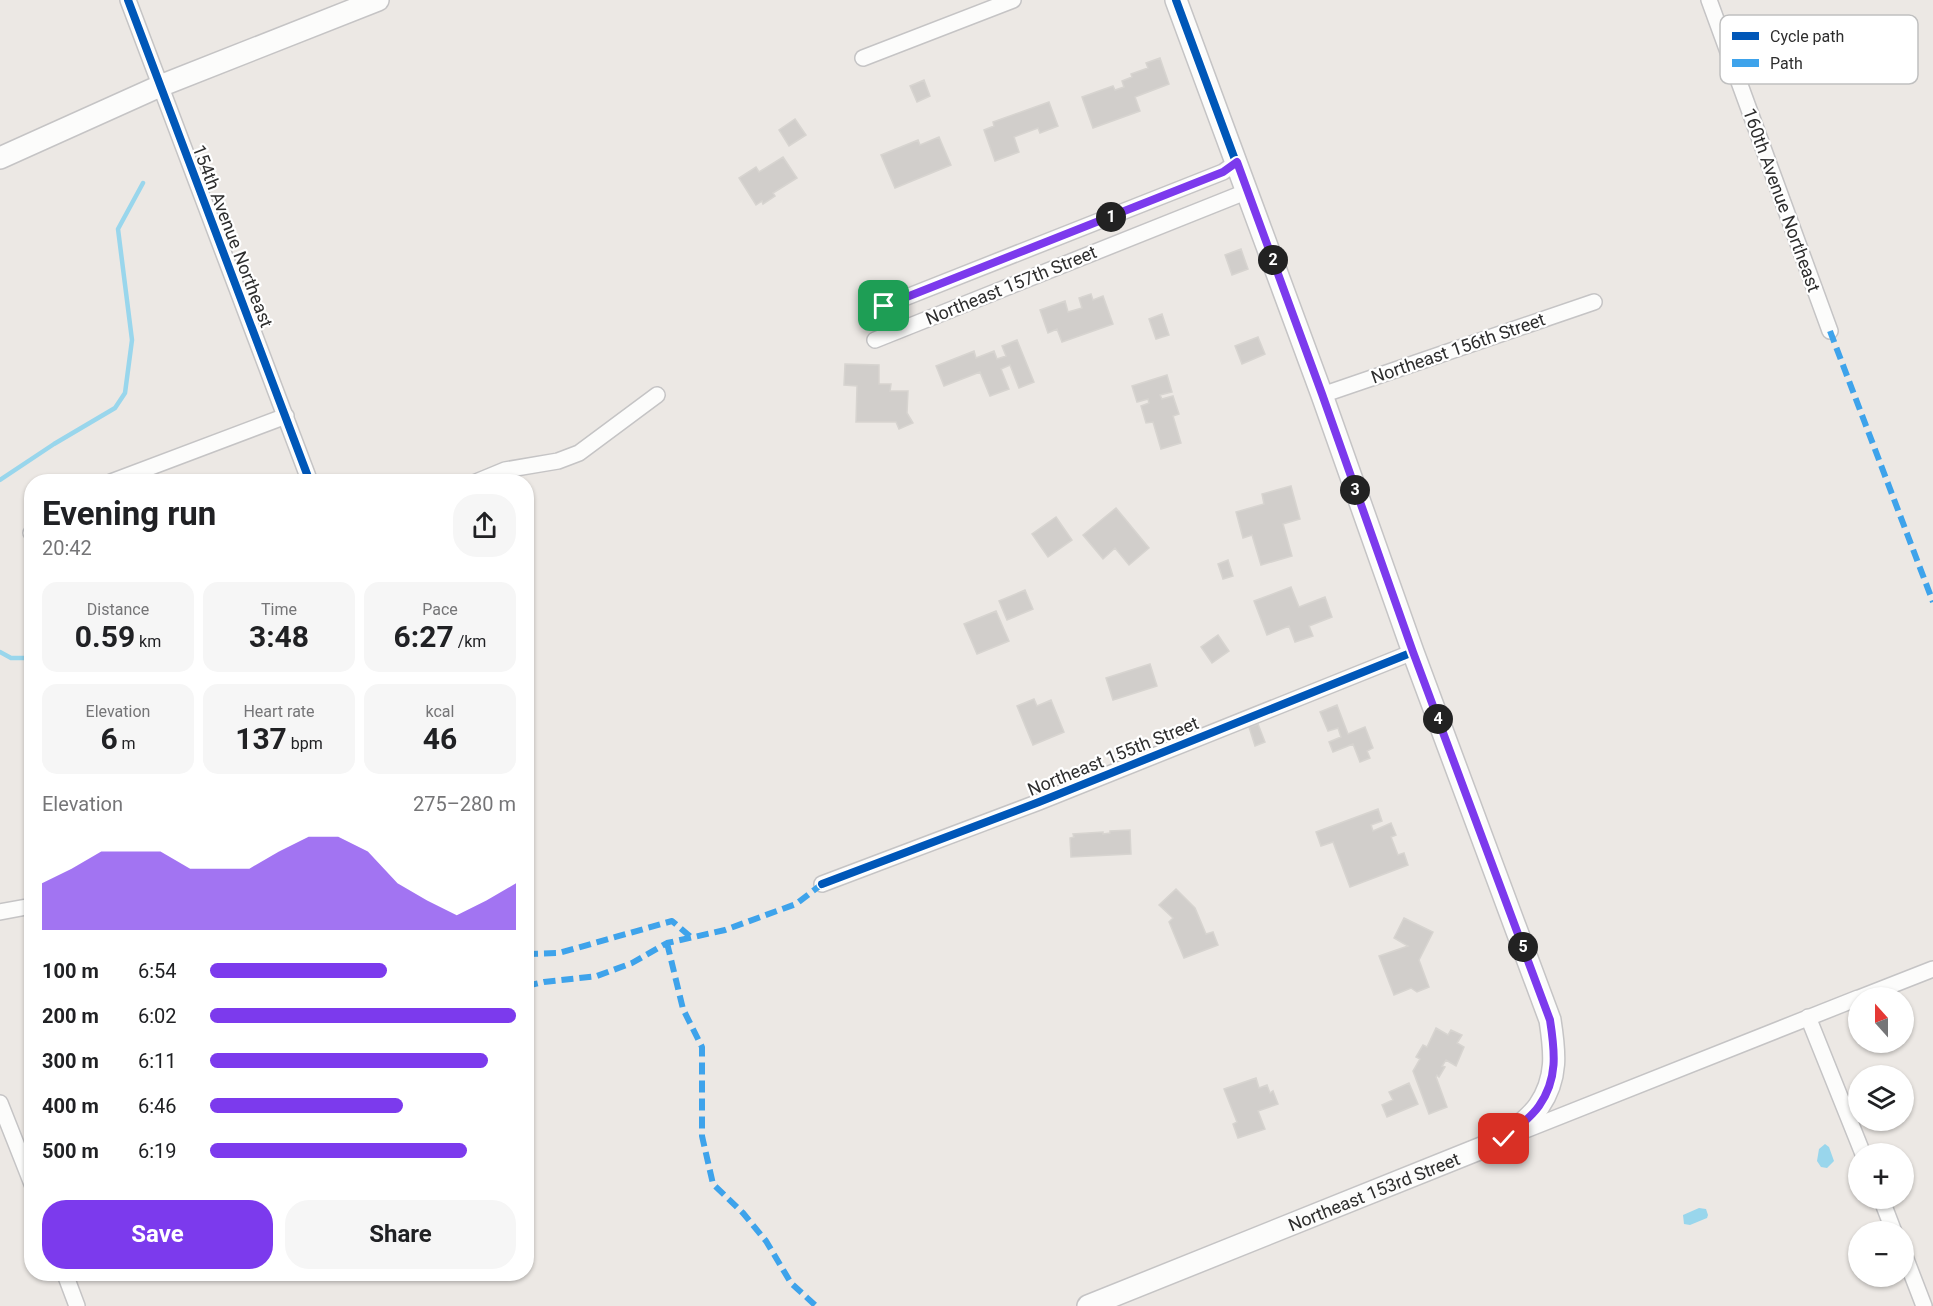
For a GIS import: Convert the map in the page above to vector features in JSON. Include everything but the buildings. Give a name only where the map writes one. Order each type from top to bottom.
[{"type":"street","name":"154th Avenue Northeast","points":[[128,0],[307,474]]},
{"type":"street","points":[[0,158],[160,86],[378,0]]},
{"type":"street","points":[[863,58],[1013,0]]},
{"type":"street","points":[[1176,0],[1322,394],[1413,652],[1550,1020],[1555,1052],[1551,1080],[1538,1107],[1504,1139]]},
{"type":"street","name":"160th Avenue Northeast","points":[[1708,0],[1720,33]]},
{"type":"street","name":"160th Avenue Northeast","points":[[1739,84],[1830,331]]},
{"type":"street","points":[[884,306],[1223,172],[1237,162]]},
{"type":"street","name":"Northeast 157th Street","points":[[875,340],[1248,191]]},
{"type":"street","name":"Northeast 156th Street","points":[[1322,394],[1594,302]]},
{"type":"street","points":[[495,474],[505,470],[558,461],[579,453],[657,395]]},
{"type":"street","points":[[132,474],[286,416]]},
{"type":"street","name":"Northeast 155th Street","points":[[822,884],[1039,802],[1413,652]]},
{"type":"street","points":[[0,912],[24,908]]},
{"type":"street","name":"Northeast 153rd Street","points":[[1887,987],[1933,969]]},
{"type":"street","name":"Northeast 153rd Street","points":[[1088,1306],[1848,1002]]},
{"type":"street","points":[[1808,1017],[1859,1143]]},
{"type":"street","points":[[0,1103],[24,1164]]},
{"type":"street","points":[[1914,1280],[1924,1306]]},
{"type":"street","points":[[68,1281],[77,1306]]},
{"type":"water","points":[[1825,1144],[1829,1147],[1834,1161],[1827,1168],[1821,1167],[1817,1161],[1819,1149]]},
{"type":"water","points":[[1699,1208],[1706,1209],[1707,1218],[1690,1225],[1684,1224],[1683,1215]]},
{"type":"waterway","points":[[0,480],[54,444],[115,408],[125,393],[132,340],[118,229],[143,183]]},
{"type":"waterway","points":[[0,652],[11,658],[24,658]]},
{"type":"marked path","points":[[1830,331],[1933,602]]},
{"type":"marked path","points":[[534,984],[597,976],[632,963],[667,943],[725,930],[796,904],[822,884]]},
{"type":"marked path","points":[[534,954],[559,953],[672,921],[692,938]]},
{"type":"marked path","points":[[667,943],[683,1009],[702,1047],[702,1136],[713,1184],[743,1213],[766,1241],[791,1283],[816,1306]]},
{"type":"cycle path","points":[[128,0],[307,474]]},
{"type":"cycle path","points":[[1176,0],[1322,395],[1413,652],[1550,1020],[1554,1054],[1552,1075],[1545,1096],[1527,1120],[1504,1139]]},
{"type":"cycle path","points":[[822,884],[1039,802],[1413,652]]},
{"type":"route","points":[[884,306],[1223,172],[1237,162],[1413,652],[1550,1020],[1555,1052],[1551,1080],[1538,1107],[1504,1139]]}]
